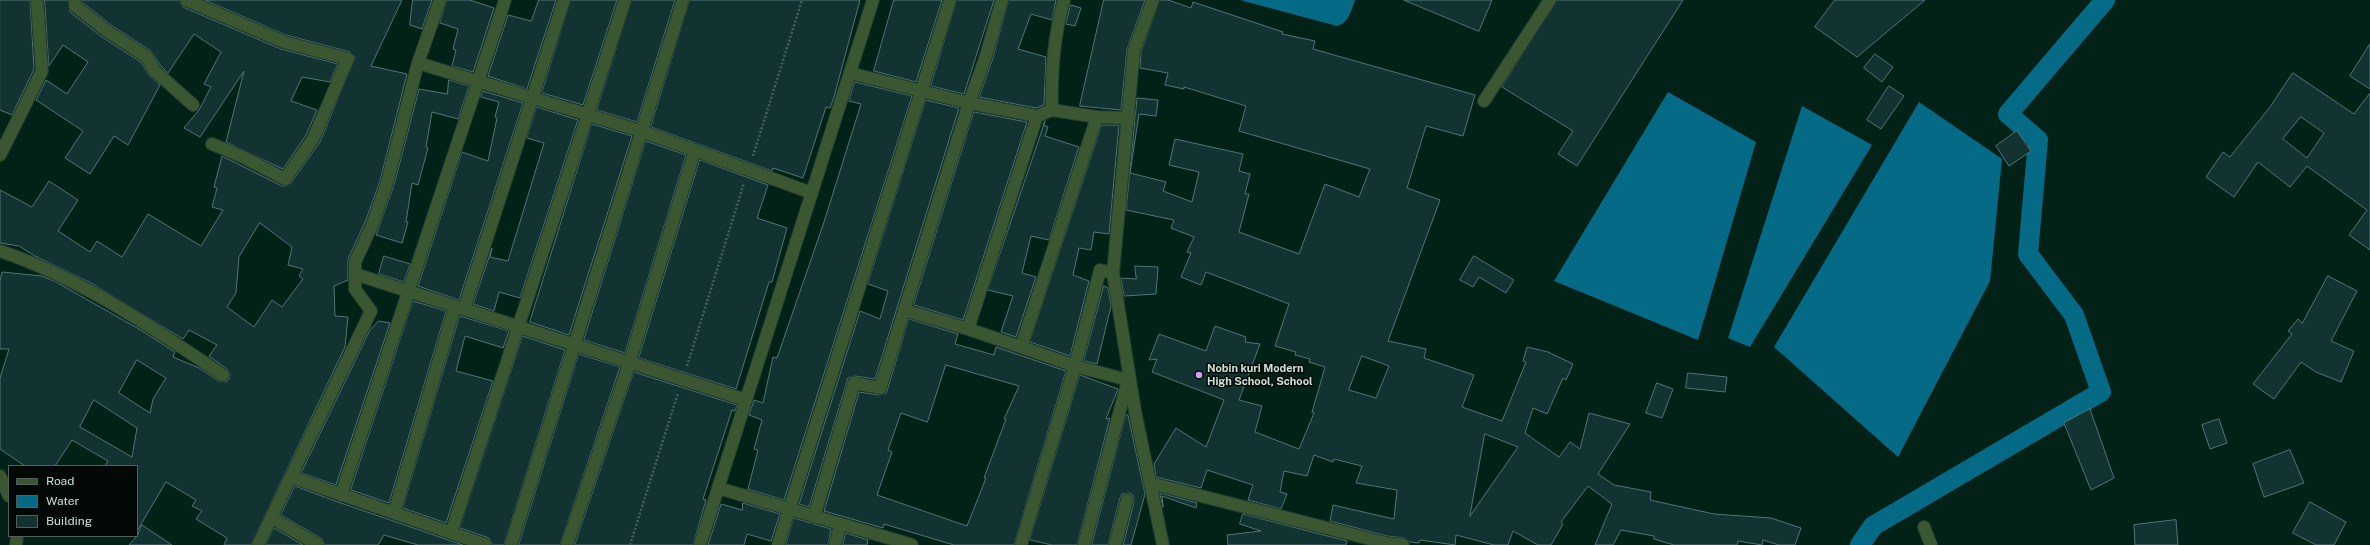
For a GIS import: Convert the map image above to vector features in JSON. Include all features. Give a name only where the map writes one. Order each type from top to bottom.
[{"type":"street","points":[[0,156],[42,71],[37,0]]},
{"type":"street","points":[[75,0],[75,6],[102,27],[147,58],[154,70],[193,105]]},
{"type":"street","points":[[186,0],[284,42],[348,59],[313,139],[285,179],[243,157],[212,144]]},
{"type":"street","points":[[258,545],[371,311],[355,289],[355,262],[373,223],[394,161],[401,126],[418,63],[440,0]]},
{"type":"street","points":[[341,494],[505,0]]},
{"type":"street","points":[[394,513],[459,307],[564,0]]},
{"type":"street","points":[[451,533],[625,0]]},
{"type":"street","points":[[511,545],[683,0]]},
{"type":"street","points":[[700,545],[873,0]]},
{"type":"street","points":[[778,545],[788,509],[950,0]]},
{"type":"street","points":[[814,518],[854,383],[880,388],[969,103],[985,59],[1002,0]]},
{"type":"street","points":[[1052,110],[1051,81],[1060,14],[1064,0]]},
{"type":"street","points":[[1153,0],[1134,50],[1129,118],[1113,273],[1130,383],[1162,545]]},
{"type":"street","points":[[1484,101],[1550,0]]},
{"type":"street","points":[[418,63],[641,131],[812,193]]},
{"type":"street","points":[[850,73],[969,103],[1037,116],[1052,110],[1097,117],[1129,118]]},
{"type":"street","points":[[968,328],[1037,116]]},
{"type":"street","points":[[1021,346],[1097,117]]},
{"type":"street","points":[[567,545],[629,364],[695,150]]},
{"type":"street","points":[[0,250],[22,258],[86,289],[179,345],[223,375]]},
{"type":"street","points":[[1021,545],[1075,366],[1100,270],[1113,273]]},
{"type":"street","points":[[355,274],[629,364],[746,400]]},
{"type":"street","points":[[904,310],[968,328],[1075,366],[1130,383]]},
{"type":"street","points":[[1084,545],[1130,383]]},
{"type":"street","points":[[0,476],[8,494]]},
{"type":"street","points":[[291,477],[486,545]]},
{"type":"street","points":[[1150,483],[1386,543],[1403,545]]},
{"type":"street","points":[[718,488],[899,543],[912,545]]},
{"type":"street","points":[[1115,545],[1127,500]]},
{"type":"street","points":[[272,518],[318,545]]},
{"type":"street","points":[[835,545],[840,525]]},
{"type":"street","points":[[1924,527],[1931,545]]},
{"type":"path","points":[[630,545],[802,0]]},
{"type":"water","points":[[1240,0],[1355,0],[1347,19],[1337,26]]},
{"type":"water","points":[[1668,92],[1756,142],[1698,340],[1554,281]]},
{"type":"water","points":[[1919,102],[2002,159],[1990,281],[1898,457],[1774,347]]},
{"type":"water","points":[[1802,106],[1872,145],[1750,347],[1728,338]]},
{"type":"building","points":[[0,0],[30,0],[34,69],[12,115],[0,110]]},
{"type":"building","points":[[45,0],[68,0],[70,12],[102,37],[141,62],[149,75],[160,85],[128,145],[114,136],[90,174],[65,158],[83,131],[36,100],[46,80],[67,94],[88,62],[63,45],[49,66]]},
{"type":"building","points":[[82,0],[179,0],[183,7],[281,49],[338,64],[330,82],[302,77],[291,101],[317,110],[306,135],[283,169],[226,142],[244,71],[200,137],[184,128],[199,110],[211,87],[204,84],[221,52],[194,34],[168,73],[160,65],[151,51],[111,25],[82,2]]},
{"type":"building","points":[[205,0],[402,0],[371,66],[407,74],[380,181],[366,220],[348,259],[348,280],[334,286],[335,316],[348,317],[345,347],[251,545],[224,545],[227,538],[196,519],[202,511],[192,506],[196,500],[166,482],[138,529],[138,465],[106,465],[108,461],[72,440],[56,465],[24,465],[0,449],[0,378],[9,349],[0,349],[0,281],[2,272],[42,276],[56,282],[139,329],[175,352],[173,357],[199,368],[219,381],[226,382],[230,375],[227,369],[209,356],[217,345],[189,330],[183,339],[91,283],[35,256],[19,246],[0,243],[0,190],[32,207],[49,181],[78,200],[58,231],[90,252],[97,241],[122,257],[148,214],[201,246],[223,210],[212,207],[217,188],[214,187],[222,156],[282,186],[291,183],[320,142],[355,57],[350,52],[286,35]],"holes":[[[260,223],[292,247],[288,265],[303,269],[299,276],[303,279],[282,307],[272,300],[254,327],[227,307],[236,293],[239,257]],[[137,360],[166,378],[153,399],[150,413],[119,393]],[[94,400],[137,428],[132,457],[80,427]]]},
{"type":"building","points":[[413,0],[432,0],[422,29],[410,25]]},
{"type":"building","points":[[447,0],[470,0],[494,8],[473,72],[452,66],[456,50],[453,49],[458,29],[440,23]]},
{"type":"building","points":[[539,0],[556,0],[527,89],[488,76],[508,15],[531,21]]},
{"type":"building","points":[[571,0],[617,0],[583,105],[542,93]]},
{"type":"building","points":[[632,0],[675,0],[637,122],[597,110]]},
{"type":"building","points":[[690,0],[860,0],[834,97],[830,108],[826,107],[803,178],[773,168],[772,171],[651,127]]},
{"type":"building","points":[[894,0],[942,0],[916,82],[874,71]]},
{"type":"building","points":[[957,0],[994,0],[964,94],[931,86]]},
{"type":"building","points":[[1009,0],[1056,0],[1052,20],[1031,14],[1018,49],[1046,57],[1044,105],[1036,108],[979,97],[992,61]]},
{"type":"building","points":[[1104,0],[1145,0],[1127,49],[1121,110],[1080,106]]},
{"type":"building","points":[[1160,0],[1168,0],[1191,8],[1193,2],[1283,32],[1282,34],[1315,41],[1313,49],[1475,95],[1463,136],[1426,126],[1407,188],[1440,200],[1388,341],[1426,349],[1424,358],[1474,375],[1462,407],[1502,421],[1526,362],[1523,361],[1527,347],[1548,352],[1573,364],[1566,380],[1563,378],[1547,414],[1533,408],[1525,433],[1559,457],[1570,442],[1580,449],[1589,413],[1630,424],[1598,474],[1614,485],[1651,492],[1650,500],[1714,514],[1771,518],[1801,528],[1795,545],[1779,545],[1763,540],[1762,545],[1738,541],[1737,545],[1674,545],[1654,539],[1654,536],[1621,530],[1613,545],[1595,545],[1612,504],[1588,486],[1561,522],[1563,524],[1551,545],[1538,545],[1513,531],[1508,545],[1494,545],[1456,535],[1455,545],[1420,540],[1419,543],[1410,542],[1404,538],[1387,536],[1330,521],[1333,505],[1394,519],[1397,490],[1356,483],[1362,466],[1334,459],[1333,462],[1314,455],[1307,476],[1284,471],[1280,492],[1287,494],[1281,509],[1248,500],[1253,485],[1207,470],[1201,488],[1156,477],[1154,464],[1176,428],[1206,447],[1224,400],[1152,372],[1157,359],[1149,360],[1159,334],[1206,351],[1215,326],[1246,337],[1245,342],[1260,344],[1239,400],[1262,406],[1255,432],[1299,449],[1314,413],[1312,412],[1325,367],[1309,362],[1310,359],[1295,355],[1296,352],[1275,346],[1289,304],[1206,272],[1201,285],[1181,277],[1191,253],[1187,252],[1194,237],[1171,228],[1174,220],[1126,210],[1137,98],[1158,100],[1156,116],[1139,114],[1130,173],[1166,182],[1163,191],[1192,202],[1199,172],[1169,165],[1175,139],[1243,154],[1239,171],[1250,174],[1245,194],[1249,194],[1239,232],[1299,254],[1325,184],[1359,197],[1370,169],[1239,131],[1246,106],[1184,87],[1184,89],[1165,85],[1168,73],[1140,68],[1141,52]],"holes":[[[1362,356],[1389,366],[1376,398],[1349,390]],[[1485,434],[1518,447],[1470,516]]]},
{"type":"building","points":[[1404,0],[1492,0],[1479,31]]},
{"type":"building","points":[[1557,0],[1683,0],[1577,166],[1558,154],[1573,131],[1502,87]]},
{"type":"building","points":[[1835,0],[1925,0],[1857,57],[1815,27]]},
{"type":"building","points":[[1071,5],[1081,8],[1075,26],[1066,24]]},
{"type":"building","points":[[2370,44],[2370,89],[2350,76]]},
{"type":"building","points":[[1875,54],[1893,67],[1882,82],[1864,68]]},
{"type":"building","points":[[2293,73],[2354,114],[2370,93],[2370,250],[2349,235],[2367,210],[2307,166],[2290,187],[2258,162],[2234,197],[2206,177],[2223,152],[2230,157],[2270,107]],"holes":[[[2301,117],[2324,133],[2307,158],[2283,139]]]},
{"type":"building","points":[[449,80],[469,86],[458,119],[432,112],[426,147],[428,148],[418,185],[412,183],[406,222],[408,222],[402,243],[376,235],[394,185],[419,89],[447,94]]},
{"type":"building","points":[[855,82],[912,96],[784,500],[748,489],[758,450],[754,449],[762,420],[749,415],[754,400],[763,403],[773,357],[777,358],[824,222],[861,104],[849,101]]},
{"type":"building","points":[[1889,86],[1904,96],[1881,129],[1867,120]]},
{"type":"building","points":[[483,91],[523,103],[459,300],[418,286],[462,152],[488,161],[499,102],[481,97]]},
{"type":"building","points":[[926,100],[959,108],[875,379],[855,376],[848,378],[809,507],[799,504],[860,311],[880,319],[888,291],[868,284]]},
{"type":"building","points":[[537,107],[578,120],[520,298],[499,292],[494,311],[473,304],[492,248],[490,257],[508,261],[544,143],[527,138]]},
{"type":"building","points":[[974,112],[1027,122],[963,320],[914,305]]},
{"type":"building","points":[[592,124],[632,136],[569,335],[530,322]]},
{"type":"building","points":[[1044,125],[1048,127],[1045,136],[1079,147],[1049,240],[1031,236],[1022,273],[1036,277],[1016,337],[1001,332],[1013,296],[988,290]]},
{"type":"building","points":[[1102,125],[1119,125],[1109,234],[1094,232],[1091,250],[1079,248],[1073,275],[1089,281],[1070,356],[1030,342]]},
{"type":"building","points":[[2017,131],[2031,151],[2009,166],[1996,146]]},
{"type":"building","points":[[646,141],[686,155],[625,353],[584,340]]},
{"type":"building","points":[[700,160],[768,185],[757,218],[787,228],[772,282],[769,282],[736,389],[639,358]]},
{"type":"building","points":[[384,256],[410,264],[404,282],[379,274]]},
{"type":"building","points":[[1474,256],[1514,280],[1506,293],[1479,277],[1473,287],[1460,280]]},
{"type":"building","points":[[1135,266],[1158,267],[1156,294],[1124,296],[1121,278],[1136,279]]},
{"type":"building","points":[[2328,276],[2357,291],[2331,341],[2354,351],[2341,382],[2316,372],[2301,362],[2274,399],[2253,384],[2292,334],[2288,331],[2298,319],[2302,323]]},
{"type":"building","points":[[1104,286],[1108,288],[1111,306],[1097,364],[1084,361]]},
{"type":"building","points":[[413,301],[446,311],[389,503],[351,490]]},
{"type":"building","points":[[460,316],[509,331],[503,348],[465,336],[456,371],[493,381],[446,523],[403,508]]},
{"type":"building","points":[[909,319],[958,334],[955,344],[994,355],[996,347],[1066,371],[1014,545],[954,545],[884,524],[883,528],[824,511],[859,392],[879,395],[886,393]],"holes":[[[946,365],[1019,386],[1004,419],[1006,419],[984,478],[986,478],[967,526],[877,495],[892,452],[888,450],[901,413],[927,422]]]},
{"type":"building","points":[[379,321],[390,323],[336,485],[301,473],[370,330]]},
{"type":"building","points":[[523,336],[565,350],[504,545],[493,545],[489,538],[460,528]]},
{"type":"building","points":[[579,354],[620,367],[560,545],[519,545]]},
{"type":"building","points":[[634,372],[737,405],[735,411],[732,410],[703,499],[706,500],[693,545],[575,545]]},
{"type":"building","points":[[1688,373],[1727,377],[1725,392],[1686,388]]},
{"type":"building","points":[[1080,375],[1118,389],[1106,419],[1110,418],[1077,545],[1052,545],[1030,540]]},
{"type":"building","points":[[1657,383],[1673,389],[1662,418],[1646,413]]},
{"type":"building","points":[[2090,409],[2114,478],[2091,490],[2064,423]]},
{"type":"building","points":[[1126,415],[1128,415],[1145,494],[1131,545],[1123,545],[1134,502],[1133,495],[1129,493],[1122,494],[1120,498],[1108,545],[1092,545]]},
{"type":"building","points":[[2219,419],[2227,443],[2210,449],[2202,425]]},
{"type":"building","points":[[2290,450],[2304,483],[2264,497],[2253,464]]},
{"type":"building","points":[[295,486],[463,545],[418,545],[384,535],[378,545],[325,545],[322,539],[281,515]]},
{"type":"building","points":[[1160,493],[1197,503],[1196,508],[1162,496],[1163,507]]},
{"type":"building","points":[[2310,502],[2346,522],[2334,545],[2316,545],[2293,533]]},
{"type":"building","points":[[743,503],[780,514],[771,541],[747,534],[744,545],[708,545],[721,504],[742,510]]},
{"type":"building","points":[[1243,514],[1347,541],[1346,545],[1228,545],[1227,535],[1261,531],[1240,524]]},
{"type":"building","points":[[794,518],[831,529],[828,545],[786,545]]},
{"type":"building","points":[[2176,520],[2178,545],[2135,545],[2134,525]]},
{"type":"building","points":[[142,525],[172,545],[129,545],[136,537],[138,537]]},
{"type":"building","points":[[274,528],[303,545],[266,545]]},
{"type":"building","points":[[846,533],[868,540],[867,545],[843,545]]},
{"type":"waterway","points":[[1860,545],[1873,526],[2101,392],[2074,315],[2028,254],[2038,140],[2008,114],[2105,0]]},
{"type":"place","name":"Nobin kuri Modern High School, School","points":[[1199,375]]}]
